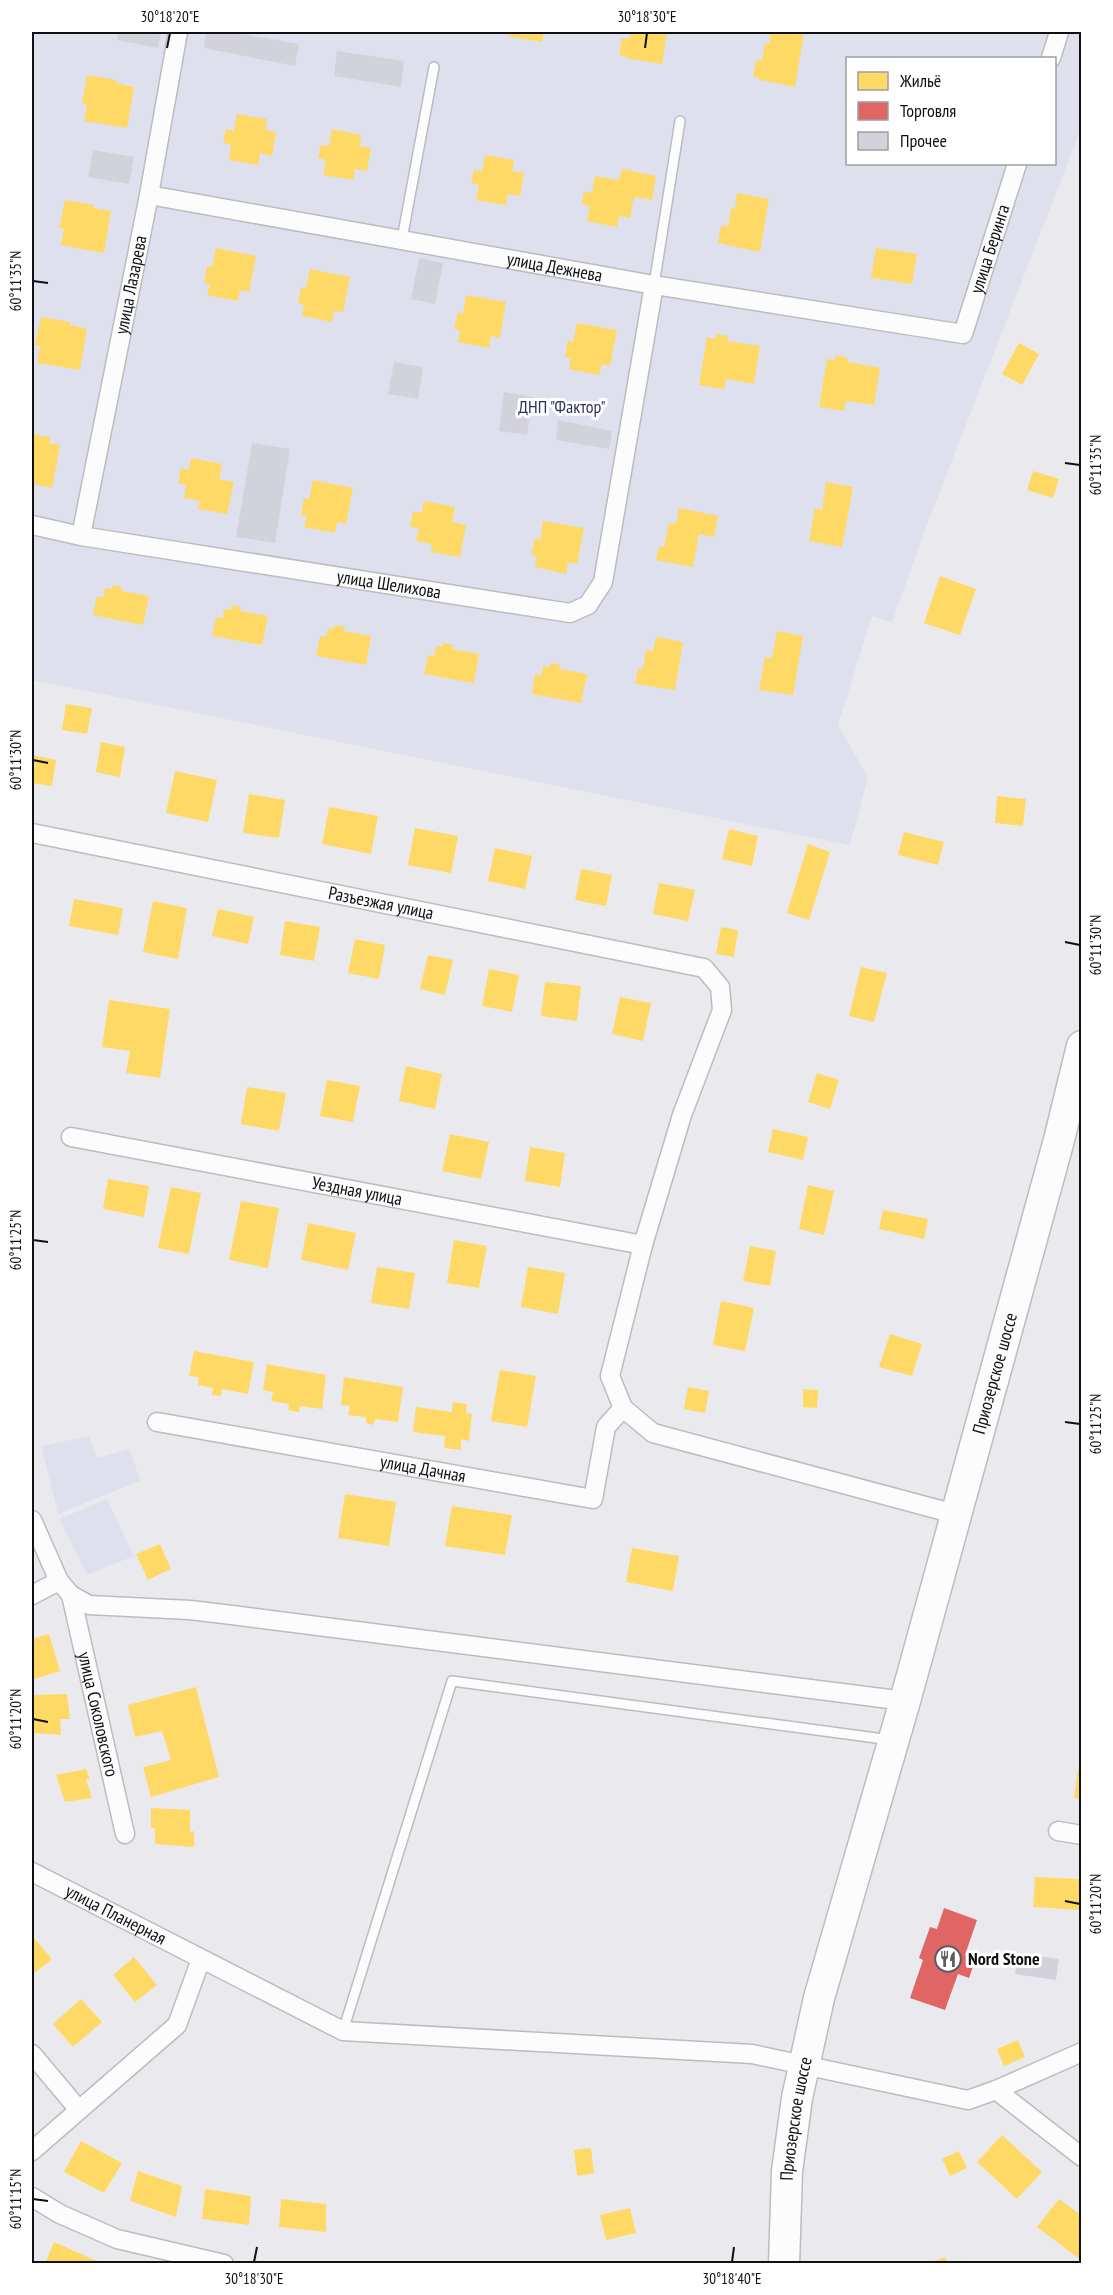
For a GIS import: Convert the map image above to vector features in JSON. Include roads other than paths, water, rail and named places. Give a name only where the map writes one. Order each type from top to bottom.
[{"type":"main road","name":"Приозерское шоссе","points":[[784,2264],[787,2170],[803,2065],[825,1977],[905,1701],[1059,1140],[1082,1046]]},
{"type":"street","name":"улица Лазарева","points":[[81,536],[149,195],[178,32]]},
{"type":"street","points":[[1051,57],[1059,32]]},
{"type":"street","name":"улица Беринга","points":[[963,334],[1017,165]]},
{"type":"street","name":"улица Дежнева","points":[[149,195],[654,285],[963,334]]},
{"type":"street","name":"улица Шелихова","points":[[32,525],[81,536],[570,613],[588,605],[603,582],[654,285]]},
{"type":"street","name":"Разъезжая улица","points":[[32,833],[704,968],[720,987],[722,1010],[682,1115],[643,1245]]},
{"type":"street","name":"Уездная улица","points":[[71,1137],[643,1245]]},
{"type":"street","points":[[643,1245],[610,1376],[623,1408],[653,1433],[955,1514]]},
{"type":"street","name":"улица Дачная","points":[[157,1422],[593,1499],[606,1426],[623,1408]]},
{"type":"street","name":"улица Соколовского","points":[[32,1520],[65,1588],[125,1834]]},
{"type":"street","points":[[32,1595],[65,1588],[89,1605],[190,1610],[905,1701]]},
{"type":"street","points":[[1058,1831],[1082,1835]]},
{"type":"street","name":"улица Планерная","points":[[32,1872],[344,2031]]},
{"type":"street","points":[[32,2151],[177,2025],[201,1959]]},
{"type":"street","points":[[344,2031],[752,2054],[968,2100],[1082,2052]]},
{"type":"street","points":[[32,2054],[79,2110]]},
{"type":"street","points":[[996,2090],[1082,2157]]},
{"type":"street","points":[[32,2197],[60,2214],[117,2240],[224,2264]]},
{"type":"lane","points":[[402,239],[434,67]]},
{"type":"lane","points":[[654,285],[680,121]]},
{"type":"lane","points":[[344,2031],[452,1681],[893,1740]]},
{"type":"place","name":"Nord Stone","points":[[948,1959]]},
{"type":"park label","name":"ДНП \"Фактор\"","points":[[562,407]]}]
